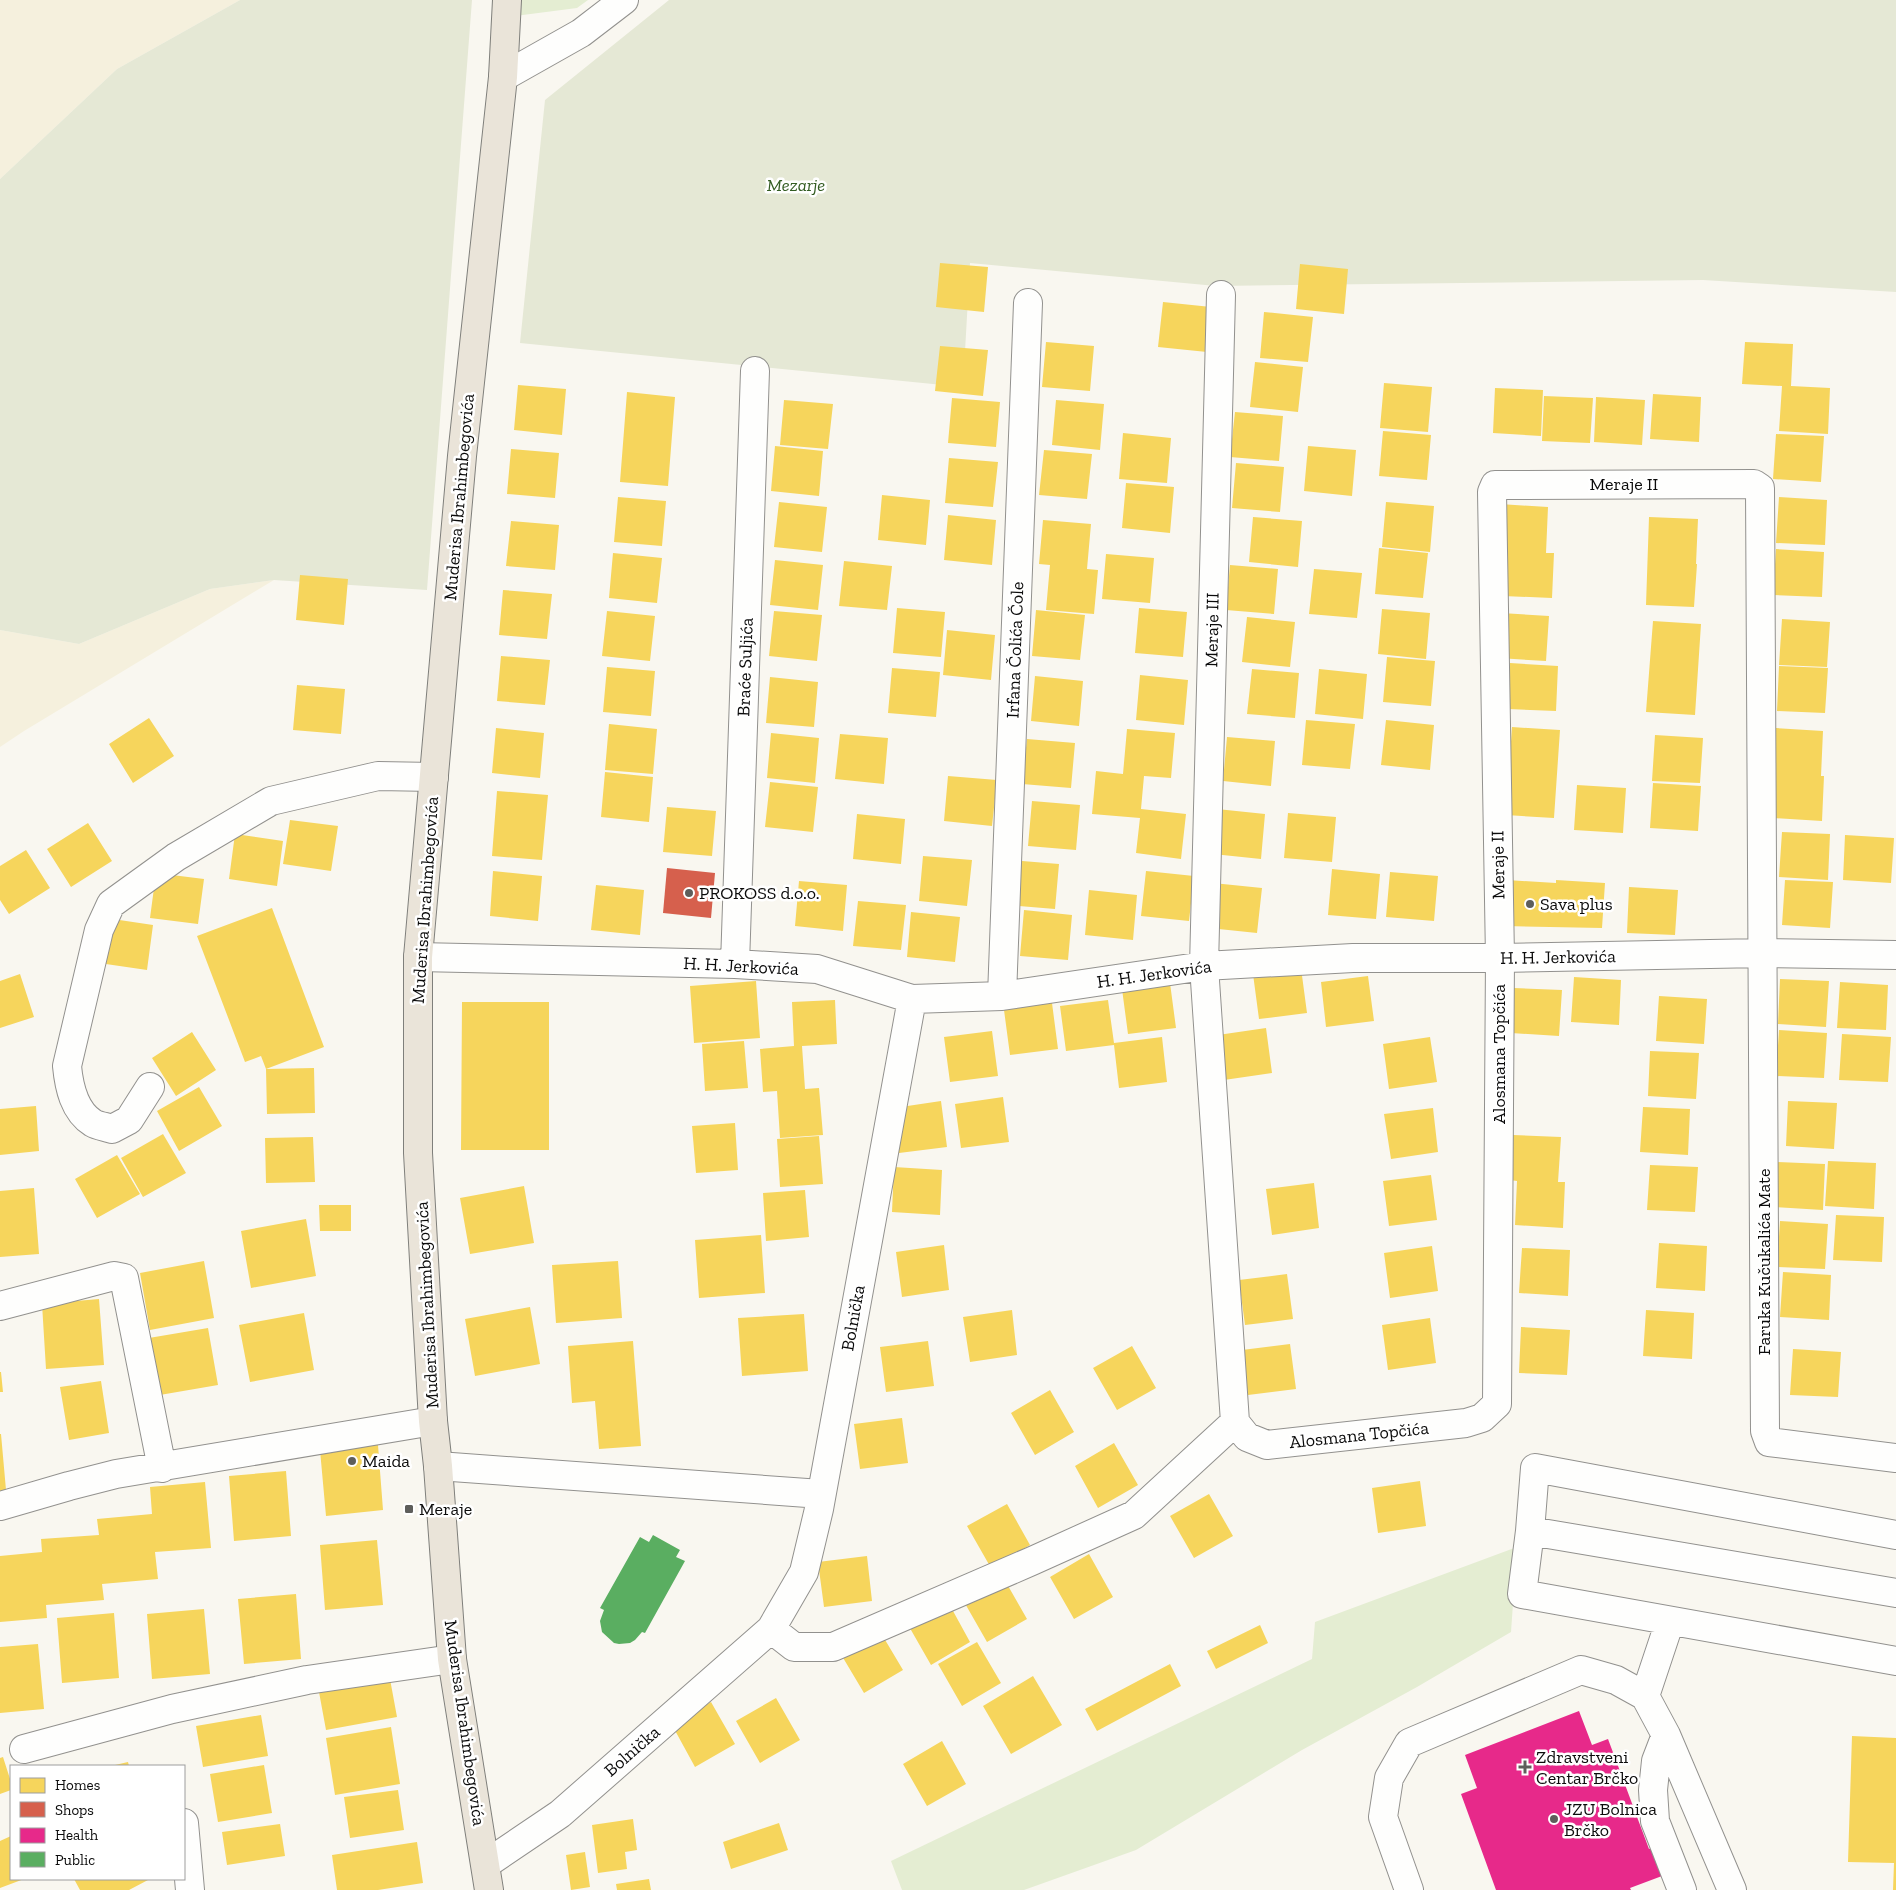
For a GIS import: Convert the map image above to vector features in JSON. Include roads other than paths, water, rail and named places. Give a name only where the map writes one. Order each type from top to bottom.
[{"type":"main road","name":"Muderisa Ibrahimbegovića","points":[[488,1877],[452,1660],[433,1421],[418,1153],[418,957],[462,456],[503,77],[507,0]]},
{"type":"street","points":[[503,77],[581,33],[624,0]]},
{"type":"street","name":"Meraje III","points":[[1204,966],[1221,295]]},
{"type":"street","name":"Irfana Čolića Čole","points":[[1002,996],[1028,304]]},
{"type":"street","name":"Braće Suljića","points":[[736,964],[755,371]]},
{"type":"street","name":"Meraje II","points":[[1500,958],[1492,492],[1495,485],[1754,484],[1760,488],[1764,953]]},
{"type":"street","points":[[150,1086],[129,1120],[112,1128],[93,1123],[80,1110],[69,1088],[66,1066],[99,930],[111,904],[176,857],[271,801],[378,776],[434,777]]},
{"type":"street","name":"H. H. Jerkovića","points":[[418,957],[736,964],[817,969],[912,999],[1002,996],[1204,966],[1352,958],[1500,958],[1764,953],[1896,955]]},
{"type":"street","name":"Faruka Kučukalića Mate","points":[[1764,953],[1765,1431],[1769,1442],[1896,1458]]},
{"type":"street","name":"Alosmana Topčića","points":[[1235,1422],[1247,1437],[1267,1445],[1466,1424],[1482,1418],[1497,1404],[1500,958]]},
{"type":"street","points":[[771,1629],[794,1646],[833,1647],[1041,1557],[1134,1515],[1235,1422],[1204,966]]},
{"type":"street","name":"Bolnička","points":[[488,1877],[771,1629],[804,1572],[821,1494],[912,999]]},
{"type":"street","points":[[0,1306],[114,1276],[124,1278],[162,1468]]},
{"type":"street","points":[[0,1506],[116,1474],[162,1468],[433,1421]]},
{"type":"street","points":[[438,1466],[821,1494]]},
{"type":"street","points":[[1896,1535],[1535,1468],[1522,1594],[1896,1661]]},
{"type":"street","points":[[1530,1531],[1896,1593]]},
{"type":"street","points":[[1646,1696],[1670,1621]]},
{"type":"street","points":[[24,1749],[172,1709],[308,1680],[452,1660]]},
{"type":"street","points":[[1409,1890],[1383,1817],[1389,1778],[1409,1744],[1581,1670],[1616,1680],[1646,1696],[1666,1735],[1732,1890]]},
{"type":"street","points":[[1666,1735],[1656,1761],[1653,1790],[1655,1821],[1682,1890]]},
{"type":"street","points":[[185,1834],[190,1890]]},
{"type":"place","name":"PROKOSS d.o.o.","points":[[689,893]]},
{"type":"place","name":"Sava plus","points":[[1530,904]]},
{"type":"place","name":"Maida","points":[[352,1461]]},
{"type":"place","name":"Meraje","points":[[409,1509]]},
{"type":"place","name":"Zdravstveni Centar Brčko","points":[[1525,1767]]},
{"type":"place","name":"JZU Bolnica Brčko","points":[[1554,1819]]},
{"type":"park label","name":"Mezarje","points":[[796,185]]}]
